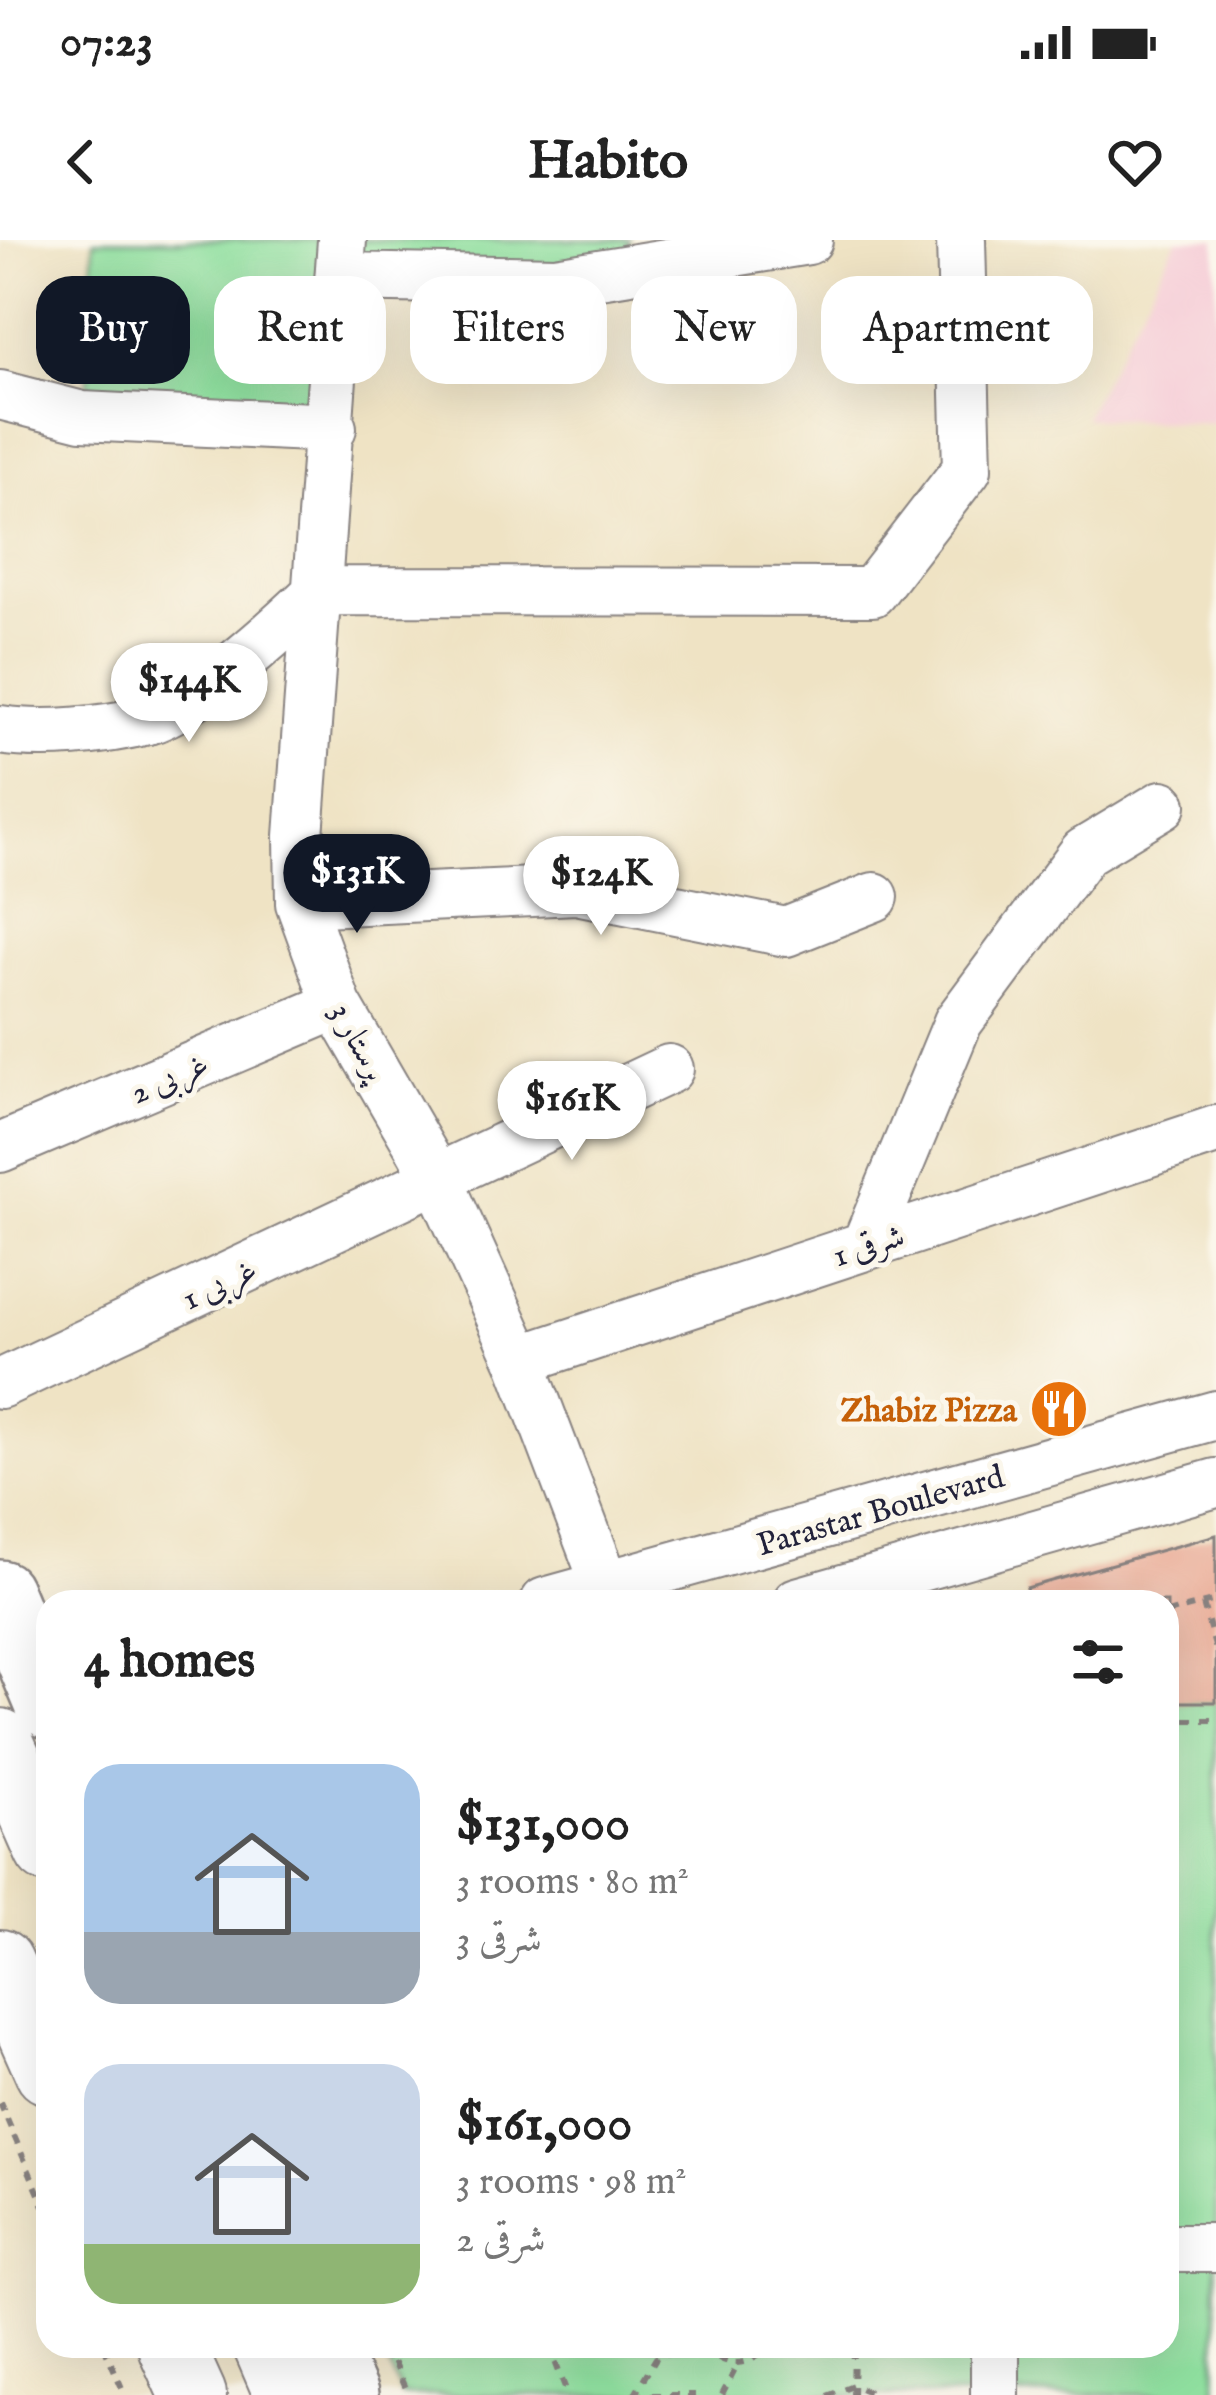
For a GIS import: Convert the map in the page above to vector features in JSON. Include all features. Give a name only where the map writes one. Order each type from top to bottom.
[{"type":"highway","points":[[0,1742],[36,1823]]},
{"type":"highway","points":[[176,2358],[193,2395]]},
{"type":"highway","points":[[272,2358],[288,2395]]},
{"type":"main road","points":[[24,1633],[36,1670]]},
{"type":"main road","points":[[329,2358],[346,2395]]},
{"type":"street","points":[[341,258],[556,281],[633,254],[808,240]]},
{"type":"street","points":[[0,730],[29,735],[152,719],[254,652],[319,592],[872,592],[967,470],[961,240]]},
{"type":"street","name":"پرستار 3","points":[[341,258],[299,836],[300,903],[338,1005],[439,1181],[520,1360],[606,1586]]},
{"type":"street","points":[[0,394],[82,416],[332,428]]},
{"type":"street","points":[[866,1245],[958,1022],[1084,852],[1162,805]]},
{"type":"street","points":[[300,903],[577,890],[786,932],[874,897]]},
{"type":"street","name":"غربی 2","points":[[0,1148],[338,1005]]},
{"type":"street","name":"غربی 1","points":[[0,1384],[669,1069]]},
{"type":"street","name":"شرقی 1","points":[[520,1360],[1216,1130]]},
{"type":"street","name":"Parastar Boulevard","points":[[590,1590],[1216,1415]]},
{"type":"street","name":"Parastar Boulevard","points":[[839,1590],[1216,1483]]},
{"type":"street","points":[[1179,2248],[1216,2248]]},
{"type":"street","points":[[995,2358],[995,2395]]},
{"type":"path","points":[[1179,1610],[1216,1600]]},
{"type":"path","points":[[1203,1604],[1216,1650]]},
{"type":"path","points":[[1179,1720],[1216,1720]]},
{"type":"path","points":[[0,2103],[36,2187]]},
{"type":"path","points":[[109,2358],[125,2395]]},
{"type":"path","points":[[391,2358],[408,2395]]},
{"type":"path","points":[[554,2358],[568,2395]]},
{"type":"path","points":[[632,2395],[656,2358]]},
{"type":"path","points":[[719,2358],[738,2364],[756,2358]]},
{"type":"path","points":[[853,2395],[854,2358]]},
{"type":"path","points":[[722,2395],[738,2364]]},
{"type":"path","points":[[827,2395],[854,2385],[876,2395]]},
{"type":"path","points":[[632,2395],[695,2395]]},
{"type":"shaded area","points":[[1177,240],[1216,240],[1216,424],[1084,418]]},
{"type":"green space","points":[[94,240],[337,240],[335,276],[214,276],[214,384],[329,384],[327,422],[87,411],[88,384],[190,384],[190,276],[93,276]]},
{"type":"green space","points":[[347,240],[629,240],[627,265],[345,272]]},
{"type":"green space","points":[[1179,1702],[1216,1702],[1216,2395],[402,2395],[386,2358],[1179,2358]]},
{"type":"building","points":[[1216,1535],[1216,1702],[1179,1702],[1179,1590],[1026,1588]]},
{"type":"place","name":"Zhabiz Pizza","points":[[1059,1409]]}]
